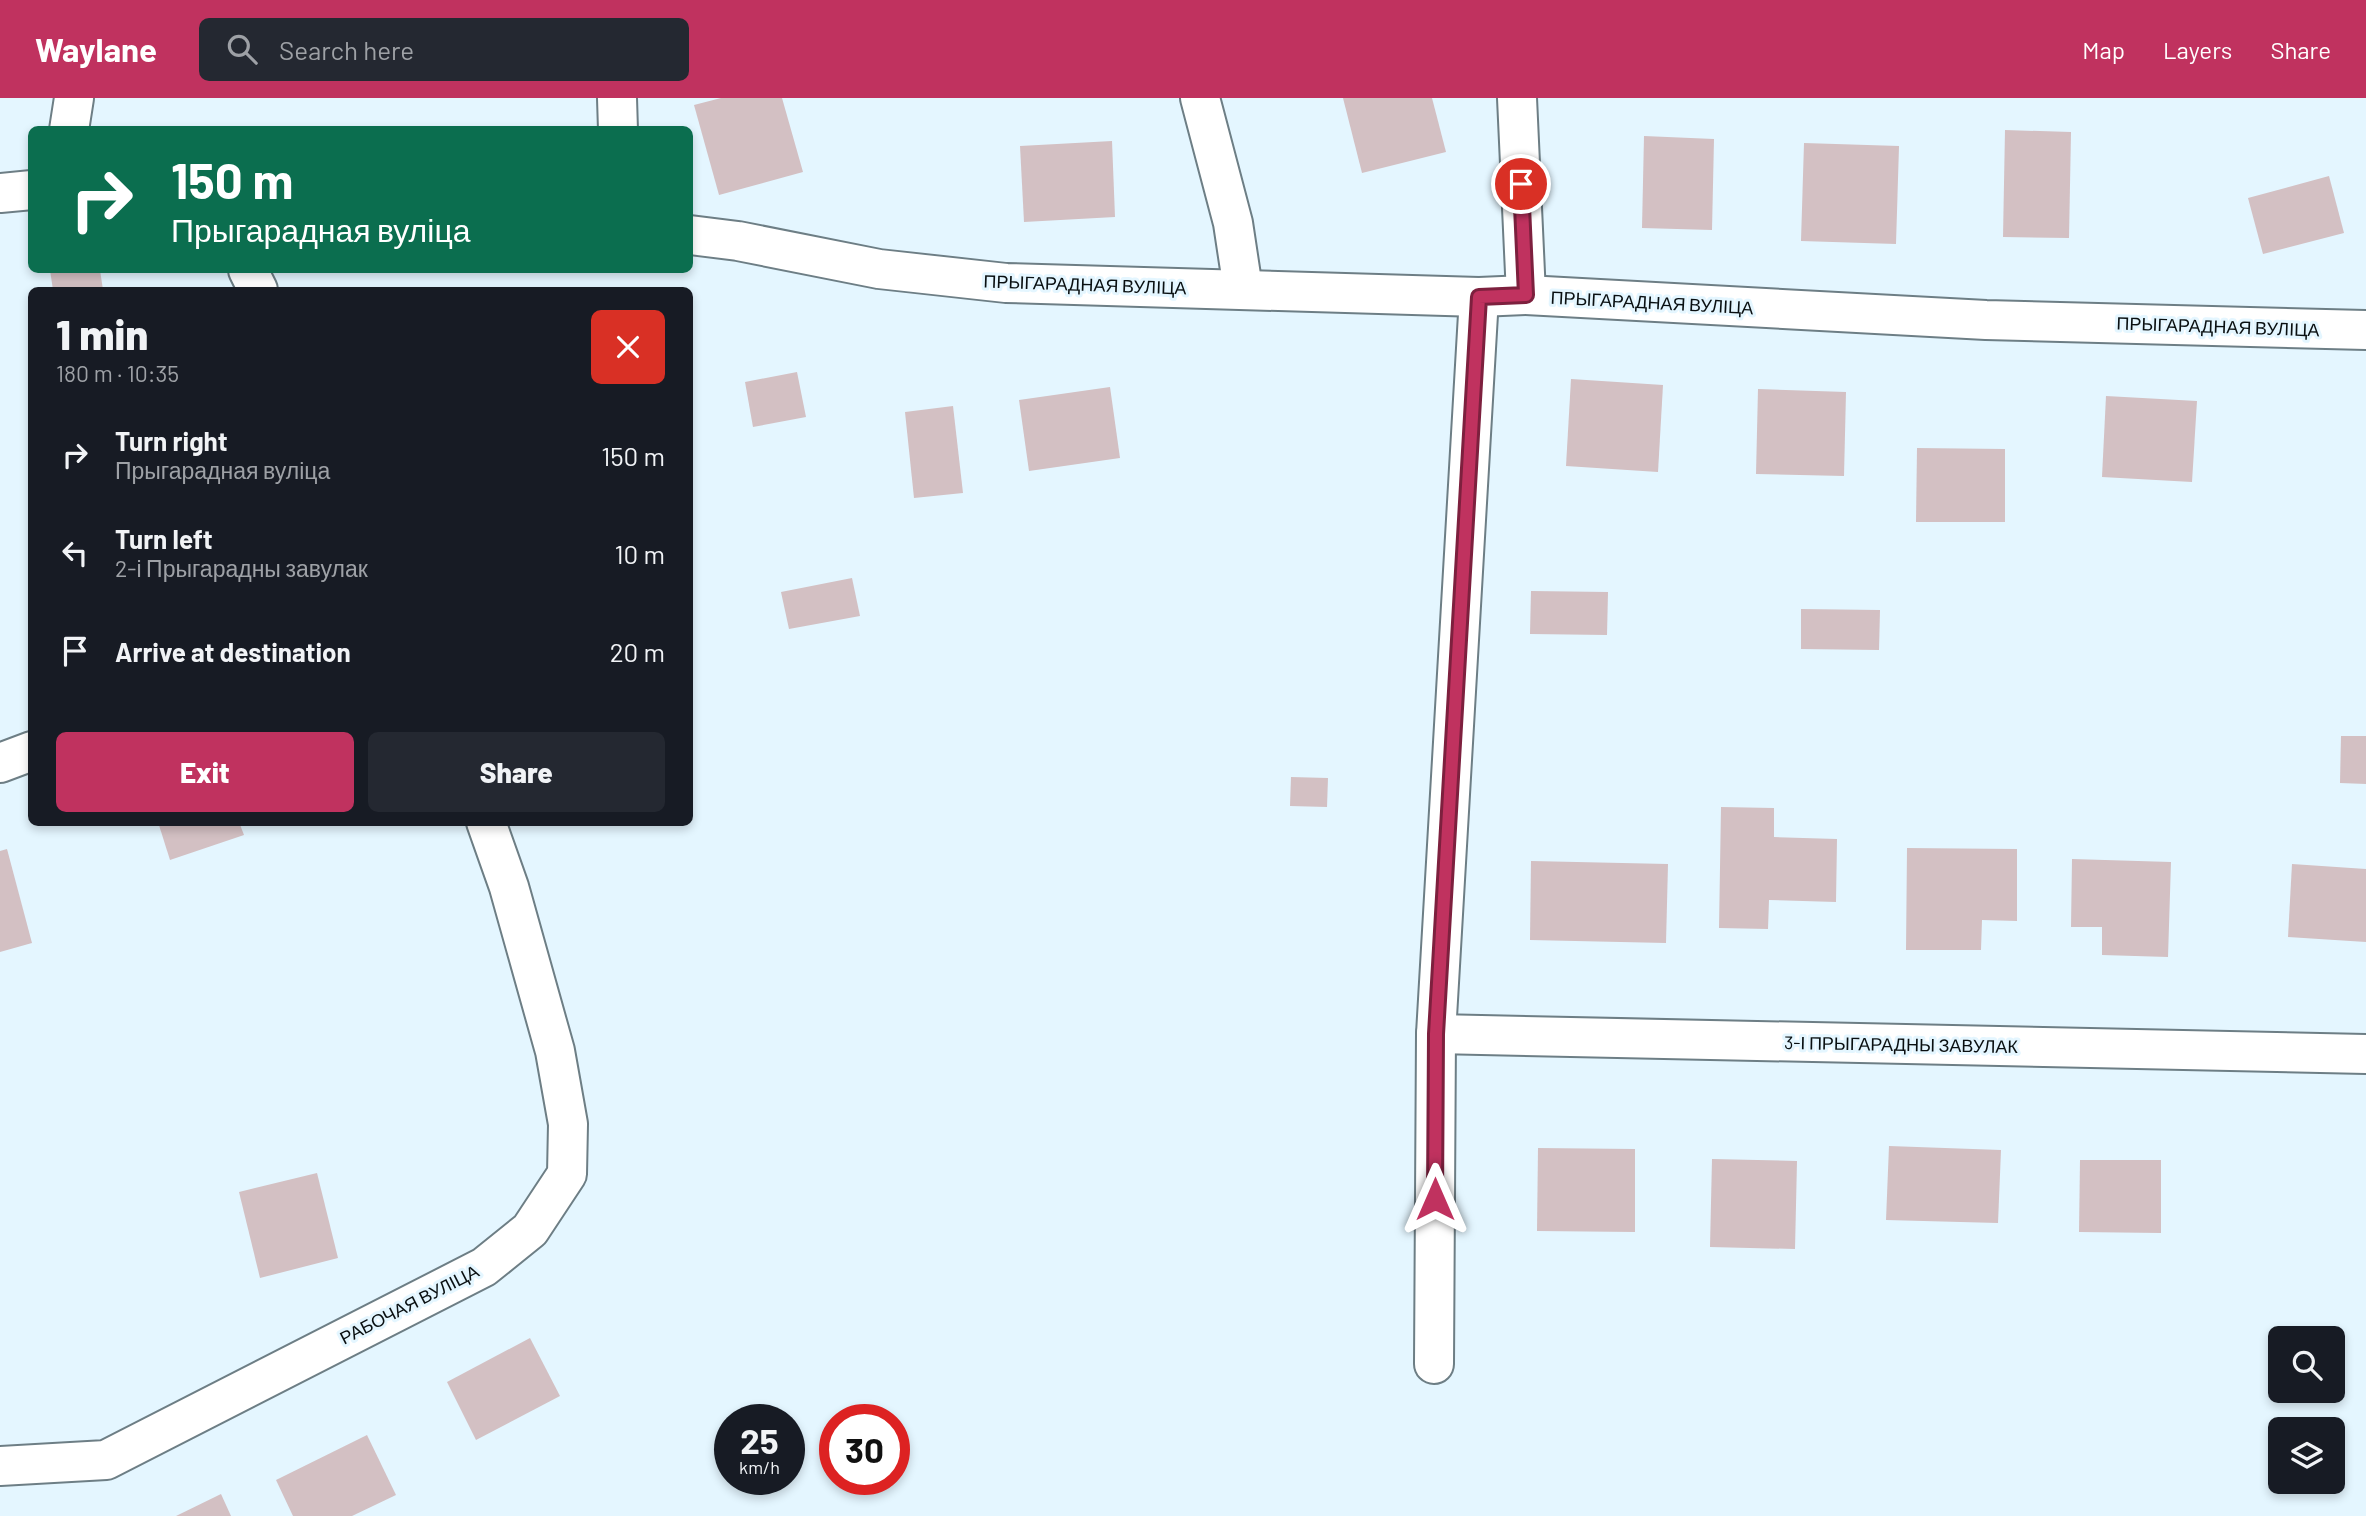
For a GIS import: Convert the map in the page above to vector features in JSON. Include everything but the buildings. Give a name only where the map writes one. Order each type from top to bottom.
[{"type":"street","points":[[70,126],[74,98]]},
{"type":"street","points":[[617,98],[618,126]]},
{"type":"street","points":[[1200,98],[1233,223],[1242,289]]},
{"type":"street","points":[[1517,98],[1526,295]]},
{"type":"street","points":[[0,193],[28,190]]},
{"type":"street","name":"ПРЫГАРАДНАЯ ВУЛІЦА","points":[[693,235],[738,241],[879,269],[1006,283],[1479,297],[1526,295],[1986,320],[2366,330]]},
{"type":"street","points":[[1434,1364],[1436,1034],[1479,297]]},
{"type":"street","points":[[0,764],[28,753]]},
{"type":"street","name":"РАБОЧАЯ ВУЛІЦА","points":[[0,1466],[106,1460],[484,1267],[530,1230],[567,1174],[568,1124],[555,1051],[509,887],[487,826]]},
{"type":"street","name":"3-І ПРЫГАРАДНЫ ЗАВУЛАК","points":[[1436,1034],[2366,1054]]},
{"type":"route","points":[[1435,1199],[1436,1034],[1479,297],[1526,295],[1521,184]]}]
